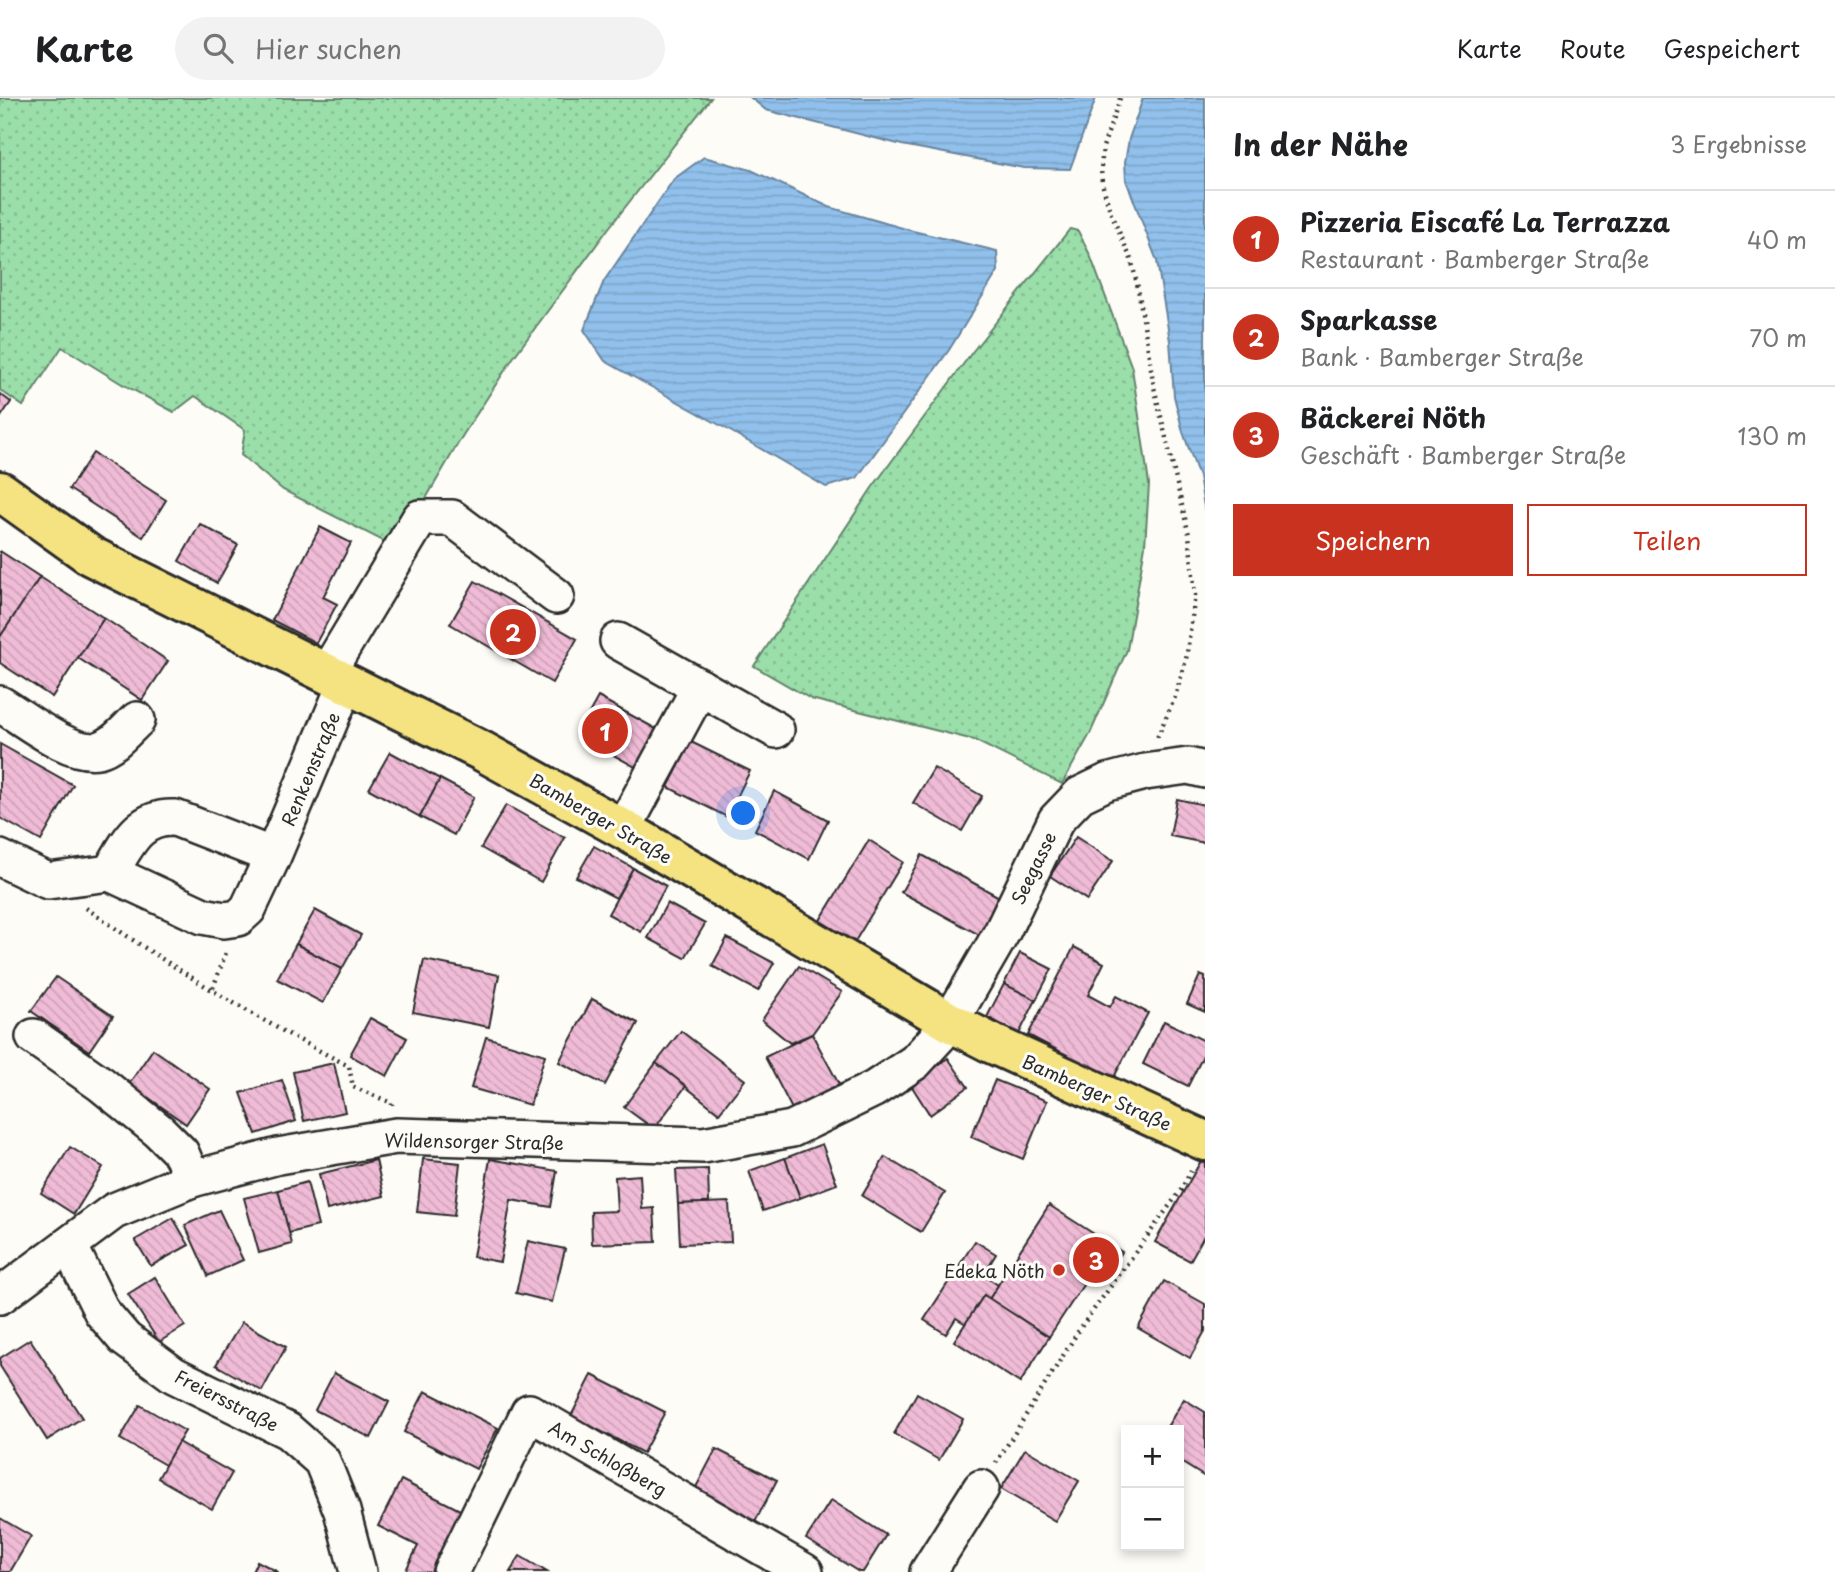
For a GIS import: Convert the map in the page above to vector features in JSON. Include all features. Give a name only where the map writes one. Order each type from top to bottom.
[{"type":"main road","name":"Bamberger Straße","points":[[0,491],[91,556],[482,751],[623,829],[950,1022],[1199,1154]]},
{"type":"street","name":"Renkenstraße","points":[[110,873],[203,916],[223,920],[238,918],[248,909],[273,856],[337,678],[419,518],[452,518],[556,596]]},
{"type":"street","points":[[618,641],[776,730]]},
{"type":"street","points":[[623,829],[700,687]]},
{"type":"street","points":[[0,704],[72,748],[96,750],[114,742],[137,720]]},
{"type":"street","name":"Seegasse","points":[[950,1022],[1002,932],[1056,820],[1080,795],[1107,782],[1145,772],[1188,766],[1205,770]]},
{"type":"street","points":[[0,858],[48,881],[110,873],[145,823],[159,817],[175,818],[273,856]]},
{"type":"street","name":"Wildensorger Straße","points":[[0,1296],[114,1211],[192,1179],[278,1156],[396,1136],[703,1145],[792,1129],[874,1089],[915,1062],[950,1022]]},
{"type":"street","points":[[34,1037],[101,1084],[159,1131],[181,1153],[192,1179]]},
{"type":"street","name":"Freiersstraße","points":[[69,1245],[102,1312],[125,1339],[174,1375],[288,1431],[322,1461],[342,1511],[358,1572]]},
{"type":"street","name":"Am Schloßberg","points":[[451,1572],[529,1412],[805,1572]]},
{"type":"street","points":[[928,1572],[981,1488]]},
{"type":"path","points":[[1120,98],[1103,147],[1102,183],[1138,288],[1154,387],[1189,535],[1195,595],[1186,660],[1175,697],[1145,772]]},
{"type":"path","points":[[48,881],[126,936],[294,1038],[349,1066],[353,1087],[392,1103],[396,1136]]},
{"type":"path","points":[[981,1488],[1081,1327],[1181,1190],[1199,1154]]},
{"type":"green space","points":[[0,98],[711,98],[608,229],[513,358],[463,435],[397,548],[283,490],[241,455],[245,430],[195,396],[174,412],[62,347],[23,406],[0,390]]},
{"type":"green space","points":[[1070,229],[1078,231],[1090,255],[1132,368],[1149,484],[1145,546],[1127,650],[1090,734],[1062,784],[974,740],[811,699],[754,666],[872,488],[973,351]]},
{"type":"water","points":[[751,98],[1096,98],[1070,169],[1024,168],[902,145],[766,110]]},
{"type":"water","points":[[1143,98],[1205,98],[1205,512],[1199,477],[1174,396],[1170,341],[1157,261],[1126,180],[1125,162],[1129,139]]},
{"type":"water","points":[[704,157],[751,170],[829,207],[997,251],[998,271],[949,350],[857,478],[826,487],[605,361],[584,330],[604,281],[674,179]]},
{"type":"building","points":[[0,394],[11,402],[0,418]]},
{"type":"building","points":[[93,453],[166,500],[143,537],[69,489]]},
{"type":"building","points":[[200,524],[238,545],[217,583],[179,561]]},
{"type":"building","points":[[320,527],[351,543],[323,597],[337,604],[316,643],[272,620]]},
{"type":"building","points":[[0,551],[40,577],[0,637]]},
{"type":"building","points":[[40,577],[104,618],[52,697],[0,663],[0,637]]},
{"type":"building","points":[[475,581],[577,639],[552,683],[450,624]]},
{"type":"building","points":[[104,618],[168,661],[142,700],[78,658]]},
{"type":"building","points":[[598,697],[658,730],[637,768],[577,735]]},
{"type":"building","points":[[691,742],[750,771],[727,817],[668,787]]},
{"type":"building","points":[[0,744],[73,785],[41,841],[0,818]]},
{"type":"building","points":[[390,752],[440,779],[420,817],[369,789]]},
{"type":"building","points":[[934,768],[982,796],[962,831],[913,803]]},
{"type":"building","points":[[440,779],[474,797],[454,835],[420,817]]},
{"type":"building","points":[[774,791],[828,820],[809,859],[755,830]]},
{"type":"building","points":[[1177,799],[1205,805],[1205,843],[1170,836]]},
{"type":"building","points":[[506,805],[565,838],[541,882],[481,848]]},
{"type":"building","points":[[1076,837],[1113,861],[1087,900],[1050,876]]},
{"type":"building","points":[[869,840],[903,862],[854,943],[819,922]]},
{"type":"building","points":[[594,846],[633,868],[616,898],[576,877]]},
{"type":"building","points":[[922,855],[1003,899],[983,937],[901,892]]},
{"type":"building","points":[[633,868],[666,886],[641,932],[608,914]]},
{"type":"building","points":[[667,903],[705,924],[685,958],[648,938]]},
{"type":"building","points":[[315,910],[361,935],[342,969],[296,944]]},
{"type":"building","points":[[727,938],[774,963],[758,991],[712,966]]},
{"type":"building","points":[[296,944],[342,969],[323,1003],[277,979]]},
{"type":"building","points":[[1074,947],[1104,963],[1088,995],[1110,1007],[1116,996],[1148,1013],[1113,1079],[1028,1035]]},
{"type":"building","points":[[1020,953],[1052,969],[1036,1000],[1004,984]]},
{"type":"building","points":[[424,960],[499,975],[489,1027],[413,1012]]},
{"type":"building","points":[[799,966],[842,992],[812,1034],[790,1043],[762,1020]]},
{"type":"building","points":[[1200,975],[1205,977],[1205,1012],[1187,1004]]},
{"type":"building","points":[[56,977],[113,1016],[89,1051],[31,1011]]},
{"type":"building","points":[[1004,984],[1036,1000],[1019,1034],[987,1017]]},
{"type":"building","points":[[592,999],[638,1023],[605,1085],[559,1062]]},
{"type":"building","points":[[370,1018],[407,1038],[387,1076],[350,1055]]},
{"type":"building","points":[[1164,1021],[1205,1041],[1205,1052],[1188,1086],[1143,1064]]},
{"type":"building","points":[[681,1031],[745,1080],[719,1113],[656,1063]]},
{"type":"building","points":[[812,1034],[841,1088],[793,1111],[765,1057]]},
{"type":"building","points":[[486,1037],[545,1055],[530,1105],[471,1088]]},
{"type":"building","points":[[153,1049],[210,1089],[186,1124],[129,1084]]},
{"type":"building","points":[[948,1058],[968,1087],[930,1115],[911,1085]]},
{"type":"building","points":[[334,1063],[345,1112],[304,1121],[293,1072]]},
{"type":"building","points":[[656,1063],[686,1086],[654,1129],[624,1107]]},
{"type":"building","points":[[282,1080],[296,1121],[256,1134],[241,1093]]},
{"type":"building","points":[[995,1080],[1047,1101],[1023,1159],[971,1137]]},
{"type":"building","points":[[822,1144],[837,1184],[800,1198],[785,1158]]},
{"type":"building","points":[[70,1147],[103,1167],[74,1214],[41,1193]]},
{"type":"building","points":[[885,1157],[945,1193],[921,1232],[862,1196]]},
{"type":"building","points":[[785,1158],[800,1198],[763,1211],[749,1171]]},
{"type":"building","points":[[423,1159],[460,1163],[454,1216],[417,1212]]},
{"type":"building","points":[[490,1159],[557,1171],[551,1207],[511,1200],[500,1262],[473,1257]]},
{"type":"building","points":[[1202,1159],[1205,1161],[1205,1234],[1190,1261],[1155,1242]]},
{"type":"building","points":[[376,1160],[384,1196],[327,1210],[319,1174]]},
{"type":"building","points":[[708,1169],[709,1203],[678,1204],[676,1170]]},
{"type":"building","points":[[640,1175],[642,1209],[654,1208],[656,1242],[592,1244],[591,1212],[617,1211],[615,1177]]},
{"type":"building","points":[[307,1182],[318,1226],[289,1233],[278,1190]]},
{"type":"building","points":[[278,1190],[292,1244],[259,1253],[244,1198]]},
{"type":"building","points":[[729,1202],[731,1242],[680,1244],[678,1204]]},
{"type":"building","name":"Edeka Nöth","points":[[1049,1205],[1122,1252],[1102,1284],[1089,1276],[1049,1337],[989,1299]]},
{"type":"building","points":[[219,1210],[243,1260],[208,1276],[185,1225]]},
{"type":"building","points":[[173,1218],[189,1245],[151,1266],[135,1240]]},
{"type":"building","points":[[528,1241],[565,1249],[552,1302],[516,1293]]},
{"type":"building","points":[[975,1241],[996,1254],[983,1275],[998,1285],[989,1299],[984,1295],[966,1324],[956,1318],[946,1334],[924,1320]]},
{"type":"building","points":[[155,1277],[185,1326],[159,1342],[128,1294]]},
{"type":"building","points":[[1164,1281],[1205,1304],[1205,1331],[1190,1358],[1138,1328]]},
{"type":"building","points":[[984,1295],[1049,1337],[1020,1383],[954,1341]]},
{"type":"building","points":[[242,1322],[286,1347],[262,1391],[216,1365]]},
{"type":"building","points":[[30,1339],[82,1418],[47,1440],[0,1366],[0,1358]]},
{"type":"building","points":[[334,1373],[389,1402],[371,1438],[315,1410]]},
{"type":"building","points":[[592,1375],[665,1412],[643,1453],[571,1416]]},
{"type":"building","points":[[425,1391],[498,1428],[476,1469],[404,1432]]},
{"type":"building","points":[[917,1393],[963,1419],[939,1460],[894,1434]]},
{"type":"building","points":[[1184,1399],[1205,1412],[1205,1477],[1184,1464],[1184,1425],[1168,1425]]},
{"type":"building","points":[[140,1405],[185,1431],[165,1465],[120,1439]]},
{"type":"building","points":[[178,1442],[232,1473],[212,1509],[158,1478]]},
{"type":"building","points":[[716,1449],[777,1480],[755,1522],[694,1491]]},
{"type":"building","points":[[1025,1449],[1079,1481],[1055,1521],[1001,1489]]},
{"type":"building","points":[[401,1480],[462,1511],[431,1572],[405,1572],[418,1546],[378,1526]]},
{"type":"building","points":[[831,1500],[886,1535],[863,1572],[806,1539]]},
{"type":"building","points":[[0,1518],[31,1536],[10,1572],[0,1572]]},
{"type":"building","points":[[520,1556],[547,1572],[510,1572]]},
{"type":"building","points":[[257,1561],[278,1572],[252,1572]]},
{"type":"place","name":"Sparkasse","points":[[513,632]]},
{"type":"place","name":"Pizzeria Eiscafé La Terrazza","points":[[605,731]]},
{"type":"place","name":"Bäckerei Nöth","points":[[1096,1260]]},
{"type":"place","name":"Edeka Nöth","points":[[1059,1270]]}]
